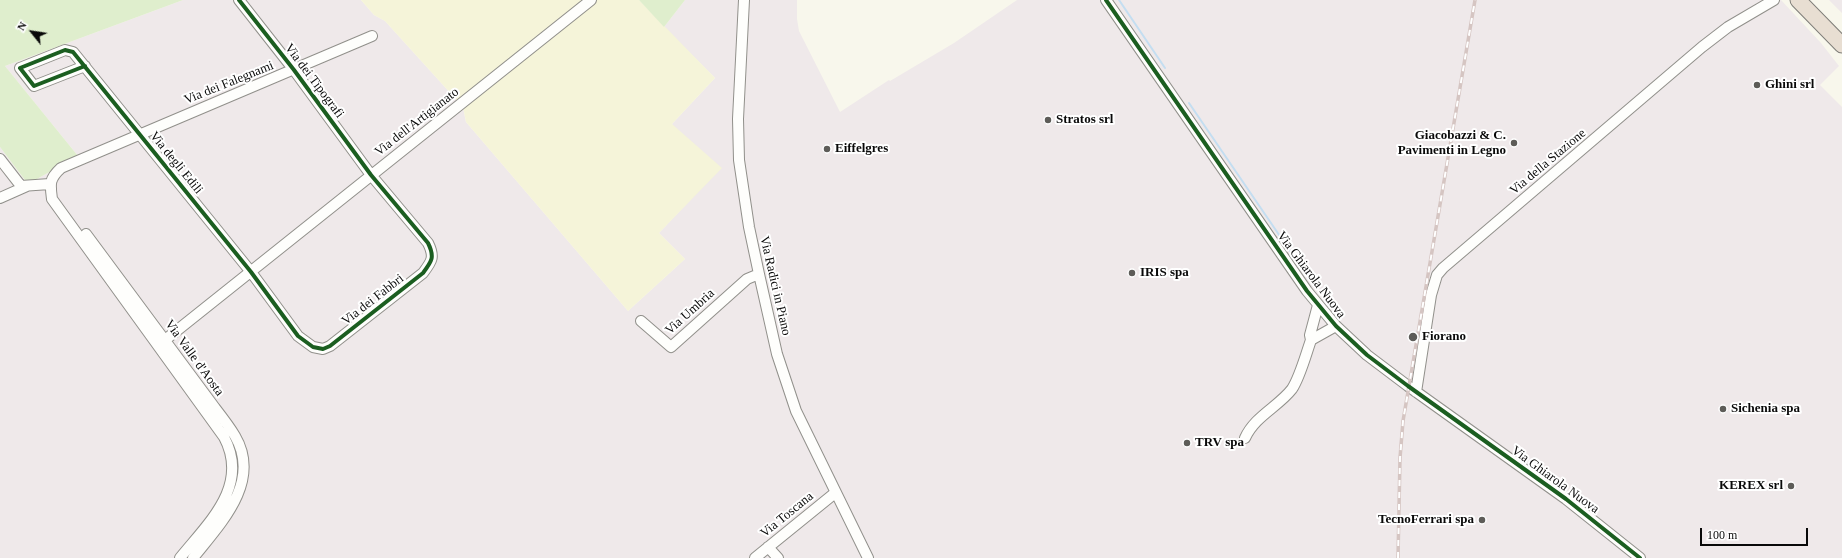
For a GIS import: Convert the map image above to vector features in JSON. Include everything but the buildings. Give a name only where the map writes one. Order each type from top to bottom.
[{"type":"highway","points":[[1798,0],[1842,45]]},
{"type":"highway","points":[[1811,0],[1842,31]]},
{"type":"street","name":"Via dei Tipografi","points":[[239,0],[294,70],[372,175]]},
{"type":"street","name":"Via dell'Artigianato","points":[[165,340],[591,0]]},
{"type":"street","name":"Via Ghiarola Nuova","points":[[1106,0],[1225,174],[1318,305],[1336,326],[1367,355],[1416,392],[1566,499],[1640,558]]},
{"type":"street","name":"Via della Stazione","points":[[1416,392],[1431,295],[1437,275],[1442,268],[1702,47],[1728,27],[1772,1]]},
{"type":"street","name":"Via Radici in Piano","points":[[742,2],[738,120],[739,160],[749,227],[777,354],[796,411],[868,558]]},
{"type":"street","name":"Via dei Falegnami","points":[[139,134],[372,36]]},
{"type":"street","name":"Via degli Edili","points":[[85,66],[34,86],[20,68],[65,50],[73,52],[85,66],[251,272]]},
{"type":"street","points":[[0,159],[21,186],[50,184],[53,175],[61,168],[139,134]]},
{"type":"street","name":"Via dei Fabbri","points":[[251,272],[298,336],[313,347],[323,349],[330,346],[423,273],[432,262],[432,251],[430,247],[372,175]]},
{"type":"street","name":"Via Valle d'Aosta","points":[[50,184],[57,196],[236,437],[243,457],[243,477],[235,501],[193,558]]},
{"type":"street","name":"Via Valle d'Aosta","points":[[50,184],[52,199],[224,437],[230,450],[233,473],[228,492],[214,515],[180,558]]},
{"type":"street","points":[[0,198],[29,185]]},
{"type":"street","name":"Via Umbria","points":[[640,321],[671,347],[747,279],[759,274]]},
{"type":"street","points":[[1245,438],[1250,428],[1292,389],[1311,340],[1310,335],[1318,305]]},
{"type":"street","points":[[1311,340],[1336,326]]},
{"type":"street","name":"Via Toscana","points":[[755,558],[836,492]]},
{"type":"street","points":[[768,547],[778,558]]},
{"type":"shaded area","points":[[183,0],[361,0],[374,15],[385,21],[463,107],[466,122],[628,311],[685,259],[659,233],[687,203],[672,124],[715,78],[664,27],[685,0],[797,0],[797,19],[799,31],[840,112],[889,80],[890,81],[954,43],[1017,0],[1781,0],[1821,43],[1839,66],[1820,85],[1842,107],[1842,558],[0,558],[0,147],[28,184],[78,156],[5,66]]},
{"type":"shaded area","points":[[1829,0],[1842,0],[1842,13]]},
{"type":"green space","points":[[0,0],[183,0],[5,66],[78,156],[28,184],[0,147]]},
{"type":"green space","points":[[361,0],[639,0],[715,78],[672,124],[722,168],[659,233],[685,259],[628,311],[466,122],[463,107],[385,21],[374,15]]},
{"type":"green space","points":[[639,0],[685,0],[664,27]]},
{"type":"waterway","points":[[1119,0],[1165,68]]},
{"type":"waterway","points":[[1189,103],[1314,286]]},
{"type":"railway","points":[[1398,558],[1400,458],[1403,421],[1475,0]]},
{"type":"cycle path","points":[[85,66],[34,86],[20,68],[65,50],[73,52],[251,272],[298,336],[313,347],[323,349],[330,346],[423,273],[429,265],[432,255],[428,243],[371,175],[294,70],[239,0]]},
{"type":"cycle path","points":[[1106,0],[1307,291],[1336,326],[1367,355],[1566,499],[1640,558]]},
{"type":"place","name":"Ghini srl","points":[[1757,85]]},
{"type":"place","name":"Stratos srl","points":[[1048,120]]},
{"type":"place","name":"Giacobazzi & C. Pavimenti in Legno","points":[[1514,143]]},
{"type":"place","name":"Eiffelgres","points":[[827,149]]},
{"type":"place","name":"IRIS spa","points":[[1132,273]]},
{"type":"place","name":"Fiorano","points":[[1413,337]]},
{"type":"place","name":"Sichenia spa","points":[[1723,409]]},
{"type":"place","name":"TRV spa","points":[[1187,443]]},
{"type":"place","name":"KEREX srl","points":[[1791,486]]},
{"type":"place","name":"TecnoFerrari spa","points":[[1482,520]]}]
